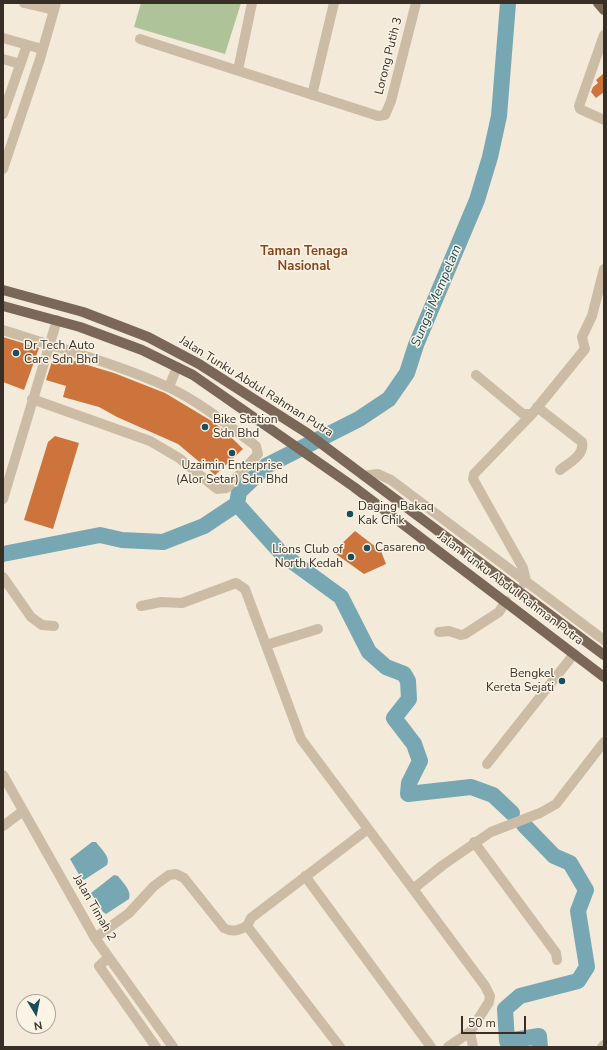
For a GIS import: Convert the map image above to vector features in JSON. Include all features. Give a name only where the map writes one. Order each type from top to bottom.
[{"type":"main road","points":[[598,3],[604,10]]},
{"type":"main road","name":"Jalan Tunku Abdul Rahman Putra","points":[[3,290],[83,312],[148,337],[199,364],[306,433],[604,655]]},
{"type":"main road","name":"Jalan Tunku Abdul Rahman Putra","points":[[3,306],[80,326],[142,350],[193,376],[354,487],[604,677]]},
{"type":"street","points":[[4,165],[55,7],[24,3]]},
{"type":"street","points":[[238,70],[252,3]]},
{"type":"street","points":[[140,39],[312,95],[334,3]]},
{"type":"street","name":"Lorong Putih 3","points":[[312,95],[378,116],[385,114],[391,101],[416,3]]},
{"type":"street","points":[[604,36],[579,106],[580,109],[604,120]]},
{"type":"street","points":[[3,38],[42,49]]},
{"type":"street","points":[[3,114],[27,45]]},
{"type":"street","points":[[3,59],[20,64]]},
{"type":"street","points":[[526,581],[523,568],[473,479],[474,474],[535,411],[585,349],[582,337],[592,316],[604,270]]},
{"type":"street","points":[[3,499],[6,477],[57,320]]},
{"type":"street","points":[[3,330],[120,367],[169,388],[208,410],[256,446],[258,454],[227,488],[217,489],[179,458],[150,441],[32,399]]},
{"type":"street","points":[[169,388],[177,367]]},
{"type":"street","points":[[476,375],[523,414],[535,411],[582,442],[581,452],[560,470]]},
{"type":"street","points":[[364,476],[378,474],[391,480],[604,640]]},
{"type":"street","points":[[3,577],[31,617],[42,624],[54,626]]},
{"type":"street","points":[[517,590],[526,581]]},
{"type":"street","points":[[141,606],[161,602],[182,603],[236,583],[245,589],[301,739],[488,991],[489,1002],[470,1032],[448,1047]]},
{"type":"street","points":[[439,632],[449,631],[461,635],[465,634],[499,612],[506,602]]},
{"type":"street","points":[[266,645],[318,629]]},
{"type":"street","points":[[486,764],[574,654]]},
{"type":"street","points":[[413,889],[474,842],[491,832],[540,813],[556,804],[604,742]]},
{"type":"street","name":"Jalan Timah 2","points":[[3,775],[95,938],[173,1047]]},
{"type":"street","points":[[3,826],[23,811]]},
{"type":"street","points":[[95,938],[129,912],[154,886],[169,875],[176,874],[184,878],[224,928],[234,931],[247,926],[251,918],[368,829]]},
{"type":"street","points":[[474,842],[556,953],[557,960]]},
{"type":"street","points":[[305,876],[431,1047]]},
{"type":"street","points":[[247,926],[340,1047]]},
{"type":"street","points":[[108,958],[99,966],[156,1047]]},
{"type":"street","points":[[470,1032],[473,1047]]},
{"type":"green space","points":[[141,3],[241,3],[225,54],[134,27]]},
{"type":"water","points":[[92,842],[96,842],[103,850],[107,856],[108,862],[107,865],[84,880],[81,878],[70,859]]},
{"type":"water","points":[[114,875],[118,876],[126,886],[130,896],[129,899],[106,914],[103,912],[91,893]]},
{"type":"building","points":[[604,73],[604,92],[596,98],[591,92],[593,87],[598,83],[596,80]]},
{"type":"building","points":[[3,337],[39,348],[24,390],[3,382]]},
{"type":"building","points":[[54,355],[114,373],[165,393],[210,420],[225,431],[243,449],[215,475],[178,444],[117,417],[99,407],[63,397],[66,386],[46,380]]},
{"type":"building","points":[[55,436],[79,443],[53,529],[24,520],[48,442]]},
{"type":"building","points":[[355,531],[381,551],[386,564],[364,574],[333,552]]},
{"type":"waterway","name":"Sungai Mempelam","points":[[237,504],[239,492],[266,466],[359,419],[389,399],[407,373],[416,345],[477,200],[490,157],[499,116],[508,3]]},
{"type":"waterway","points":[[237,504],[282,554],[341,597],[369,652],[386,667],[404,674],[408,681],[409,699],[394,718],[414,744],[420,761],[409,783],[408,794],[471,787],[493,795],[512,813]]},
{"type":"waterway","points":[[3,554],[100,535],[122,540],[163,542],[204,526],[237,504]]},
{"type":"waterway","points":[[524,825],[554,856],[570,863],[586,890],[578,911],[587,967],[578,981],[520,996],[505,1009],[507,1041],[539,1036],[540,1047]]},
{"type":"place","name":"Dr Tech Auto Care Sdn Bhd","points":[[16,353]]},
{"type":"place","name":"Bike Station Sdn Bhd","points":[[205,427]]},
{"type":"place","name":"Uzaimin Enterprise (Alor Setar) Sdn Bhd","points":[[232,453]]},
{"type":"place","name":"Daging Bakaq Kak Chik","points":[[350,514]]},
{"type":"place","name":"Casareno","points":[[367,548]]},
{"type":"place","name":"Lions Club of North Kedah","points":[[351,557]]},
{"type":"place","name":"Bengkel Kereta Sejati","points":[[562,681]]},
{"type":"district","name":"Taman Tenaga Nasional","points":[[304,260]]}]
